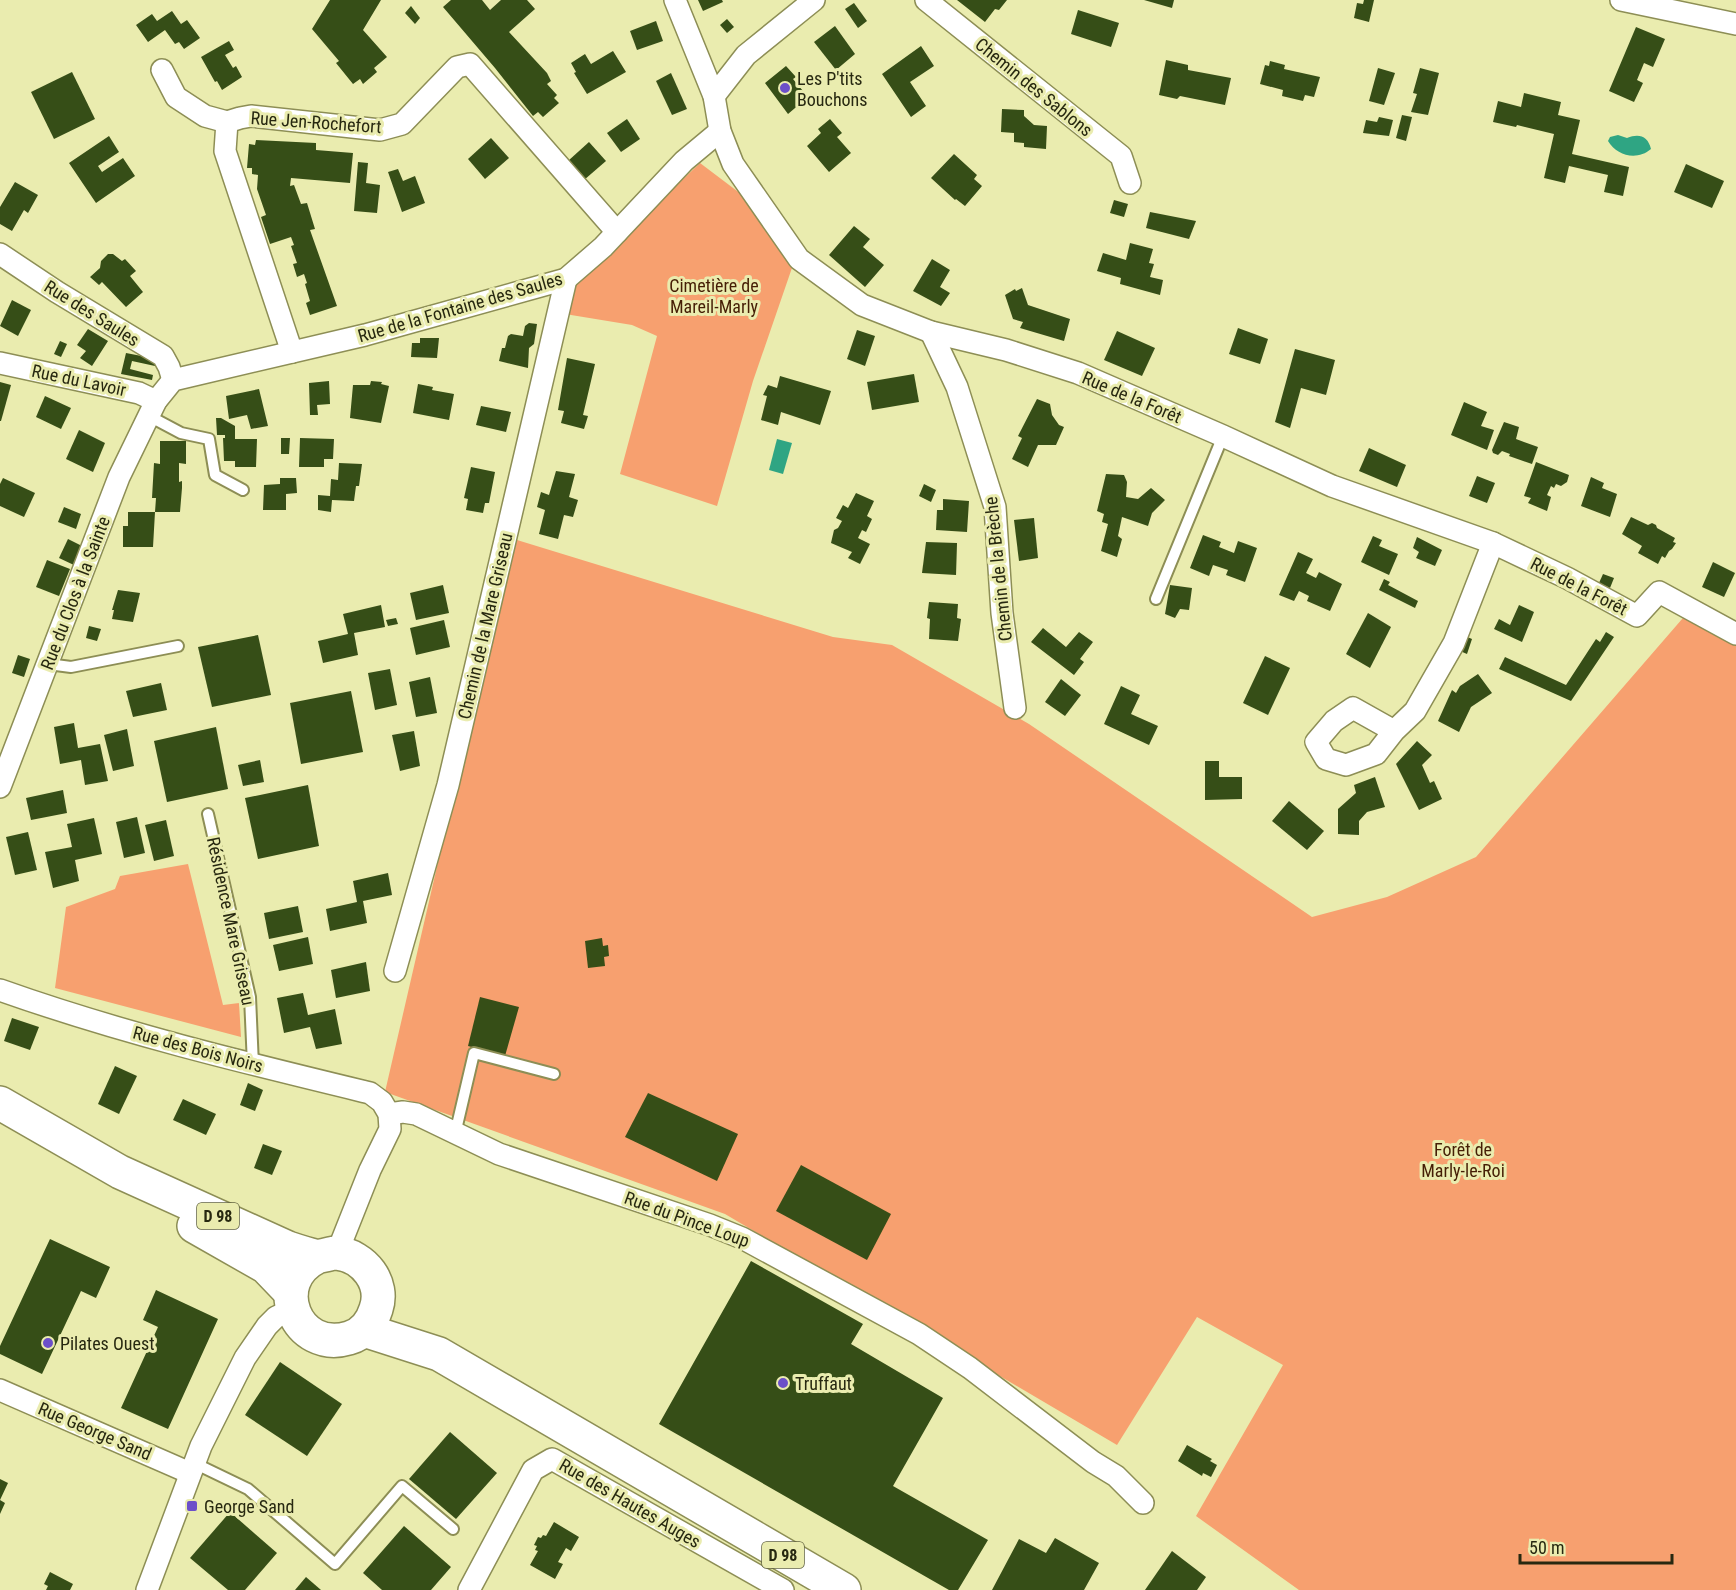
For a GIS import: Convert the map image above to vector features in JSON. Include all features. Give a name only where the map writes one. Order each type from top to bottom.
[{"type":"main road","name":"D 98","points":[[0,1103],[120,1172],[288,1248],[327,1255]]},
{"type":"main road","name":"D 98","points":[[120,1172],[182,1218],[266,1267],[292,1301]]},
{"type":"main road","points":[[327,1255],[351,1257],[364,1264],[378,1287],[379,1299],[373,1318],[364,1330],[352,1338],[337,1341],[323,1339],[309,1333],[299,1323],[292,1301],[296,1277],[303,1267],[327,1255]]},
{"type":"main road","name":"D 98","points":[[379,1299],[413,1326],[439,1354]]},
{"type":"main road","name":"D 98","points":[[364,1330],[439,1354],[844,1590]]},
{"type":"street","name":"Rue de la Forêt","points":[[675,0],[714,96],[720,131],[734,164],[799,259],[862,305],[932,332],[1006,350],[1078,373],[1332,486],[1493,543],[1567,578],[1637,616],[1659,592],[1736,634]]},
{"type":"street","points":[[714,96],[746,55],[814,0]]},
{"type":"street","name":"Chemin des Sablons","points":[[926,0],[1121,156],[1130,183]]},
{"type":"street","points":[[1621,0],[1736,24]]},
{"type":"street","name":"Rue Jen-Rochefort","points":[[292,351],[225,151],[227,122],[251,116],[380,130],[402,124],[457,67],[470,64],[617,232]]},
{"type":"street","points":[[162,70],[176,97],[205,116],[227,122]]},
{"type":"street","name":"Rue de la Fontaine des Saules","points":[[173,380],[365,334],[566,279],[603,247],[684,161],[720,131]]},
{"type":"street","name":"Rue des Saules","points":[[0,254],[57,292],[163,356],[173,380]]},
{"type":"street","name":"Chemin de la Mare Griseau","points":[[395,971],[448,785],[566,279]]},
{"type":"street","name":"Chemin de la Brèche","points":[[932,332],[957,387],[995,507],[1002,613],[1015,708]]},
{"type":"street","name":"Rue du Lavoir","points":[[0,363],[139,393],[153,409]]},
{"type":"street","points":[[153,409],[173,380]]},
{"type":"street","name":"Rue du Clos à la Sainte","points":[[0,788],[119,477],[153,409]]},
{"type":"street","points":[[1394,731],[1415,711],[1454,643],[1493,543]]},
{"type":"street","name":"Rue des Bois Noirs","points":[[0,990],[72,1016],[253,1065],[370,1093],[382,1102],[388,1114]]},
{"type":"street","name":"Rue du Pince Loup","points":[[388,1114],[403,1112],[416,1114],[499,1154],[742,1238],[919,1334],[970,1368],[1093,1462],[1116,1476],[1143,1503]]},
{"type":"street","points":[[327,1255],[390,1129],[388,1114]]},
{"type":"street","points":[[147,1590],[201,1446],[245,1358],[267,1326],[292,1301]]},
{"type":"street","name":"Rue George Sand","points":[[0,1390],[192,1468]]},
{"type":"street","name":"Rue des Hautes Auges","points":[[470,1590],[532,1470],[552,1459],[783,1590]]},
{"type":"lane","points":[[153,409],[181,433],[209,439],[214,476],[243,490]]},
{"type":"lane","points":[[1156,599],[1223,436]]},
{"type":"lane","points":[[48,664],[71,667],[178,646]]},
{"type":"lane","name":"Résidence Mare Griseau","points":[[208,814],[250,997],[253,1065]]},
{"type":"lane","points":[[455,1134],[474,1053],[554,1074]]},
{"type":"lane","points":[[192,1468],[248,1489],[335,1564],[402,1486],[453,1529]]},
{"type":"green space","name":"Cimetière de Mareil-Marly","points":[[700,163],[745,197],[794,262],[753,381],[717,506],[620,474],[657,336],[632,325],[565,314],[573,284]]},
{"type":"green space","name":"Forêt de Marly-le-Roi","points":[[517,540],[833,637],[892,645],[1029,724],[1312,917],[1387,897],[1476,857],[1689,611],[1736,640],[1736,1590],[1299,1590],[1196,1516],[1283,1365],[1197,1317],[1117,1445],[725,1214],[385,1092],[481,676]]},
{"type":"green space","points":[[188,864],[223,1005],[239,1003],[241,1037],[55,988],[66,907],[115,889],[120,876]]},
{"type":"shaded area","points":[[1618,135],[1627,138],[1635,136],[1645,138],[1651,149],[1634,156],[1622,153],[1608,141],[1610,137]]},
{"type":"shaded area","points":[[777,439],[792,443],[783,474],[769,470]]},
{"type":"building","points":[[330,0],[381,0],[363,30],[387,57],[374,68],[377,72],[363,84],[360,79],[353,84],[336,63],[339,61],[312,29]]},
{"type":"building","points":[[451,0],[482,0],[490,10],[501,0],[527,0],[535,9],[509,32],[547,73],[551,81],[547,84],[557,95],[554,98],[559,103],[543,117],[538,112],[533,116],[443,7]]},
{"type":"building","points":[[698,0],[722,0],[723,2],[703,11]]},
{"type":"building","points":[[957,0],[1007,0],[999,10],[995,9],[985,22]]},
{"type":"building","points":[[1144,0],[1174,0],[1172,8]]},
{"type":"building","points":[[1364,0],[1374,0],[1369,22],[1354,18],[1357,3],[1363,4]]},
{"type":"building","points":[[854,3],[867,21],[858,28],[845,9]]},
{"type":"building","points":[[411,6],[420,18],[415,24],[405,13]]},
{"type":"building","points":[[1078,10],[1119,23],[1111,47],[1071,34]]},
{"type":"building","points":[[172,11],[181,24],[187,20],[200,38],[184,49],[179,42],[175,44],[165,30],[148,42],[136,25],[152,14],[157,21]]},
{"type":"building","points":[[727,19],[734,27],[727,33],[720,25]]},
{"type":"building","points":[[656,21],[663,41],[637,50],[630,31]]},
{"type":"building","points":[[835,26],[855,54],[836,70],[814,42]]},
{"type":"building","points":[[1636,27],[1665,39],[1653,67],[1644,63],[1637,80],[1643,83],[1634,102],[1609,91]]},
{"type":"building","points":[[229,41],[234,50],[225,55],[233,68],[236,66],[242,77],[222,90],[201,57]]},
{"type":"building","points":[[921,46],[934,66],[910,82],[926,106],[911,117],[882,74]]},
{"type":"building","points":[[613,51],[626,72],[587,94],[574,73],[576,72],[571,63],[585,54],[591,64]]},
{"type":"building","points":[[1166,60],[1188,65],[1188,70],[1231,78],[1225,105],[1180,96],[1177,99],[1159,95]]},
{"type":"building","points":[[1270,61],[1285,65],[1284,69],[1320,77],[1314,97],[1305,95],[1303,101],[1282,96],[1283,90],[1260,84],[1265,65],[1269,66]]},
{"type":"building","name":"Les P'tits Bouchons","points":[[786,66],[796,77],[793,79],[808,97],[788,114],[765,83]]},
{"type":"building","points":[[1378,68],[1395,73],[1384,105],[1369,101]]},
{"type":"building","points":[[1420,68],[1439,73],[1428,115],[1411,112],[1417,94],[1413,93]]},
{"type":"building","points":[[72,72],[95,119],[54,139],[31,92]]},
{"type":"building","points":[[671,73],[687,109],[672,115],[656,81]]},
{"type":"building","points":[[1524,93],[1561,102],[1558,115],[1580,120],[1572,154],[1629,167],[1623,196],[1604,192],[1608,175],[1569,166],[1565,183],[1544,178],[1554,134],[1493,122],[1498,101],[1521,107]]},
{"type":"building","points":[[1002,109],[1024,110],[1024,116],[1034,125],[1047,126],[1046,149],[1024,147],[1024,143],[1014,142],[1014,133],[1001,132]]},
{"type":"building","points":[[1402,115],[1412,117],[1406,141],[1396,138]]},
{"type":"building","points":[[1379,117],[1393,120],[1389,136],[1363,133],[1366,120],[1377,122]]},
{"type":"building","points":[[627,119],[640,139],[621,152],[607,133]]},
{"type":"building","points":[[830,119],[842,133],[837,137],[851,153],[829,172],[807,146],[821,133],[818,129]]},
{"type":"building","points":[[109,136],[119,152],[98,166],[102,172],[123,158],[135,176],[96,203],[69,163]]},
{"type":"building","points":[[491,138],[509,158],[485,179],[468,159]]},
{"type":"building","points":[[256,140],[316,143],[316,150],[353,153],[350,183],[291,178],[290,186],[294,185],[301,204],[307,203],[315,229],[310,230],[337,306],[310,315],[306,303],[310,301],[305,284],[307,283],[304,274],[297,277],[293,264],[297,263],[291,246],[294,245],[291,237],[270,244],[261,217],[266,215],[257,189],[258,175],[252,174],[252,168],[247,168],[249,144],[255,145]]},
{"type":"building","points":[[589,142],[606,161],[584,180],[568,161]]},
{"type":"building","points":[[954,154],[977,175],[974,179],[982,186],[965,206],[931,178]]},
{"type":"building","points":[[358,162],[368,163],[366,183],[380,185],[377,213],[354,211]]},
{"type":"building","points":[[1686,164],[1724,181],[1712,208],[1674,192]]},
{"type":"building","points":[[398,169],[403,181],[415,176],[425,203],[402,212],[388,172]]},
{"type":"building","points":[[15,182],[38,195],[28,213],[24,210],[12,231],[0,224],[0,207]]},
{"type":"building","points":[[1114,200],[1128,204],[1124,217],[1110,213]]},
{"type":"building","points":[[1150,212],[1196,221],[1189,239],[1146,228]]},
{"type":"building","points":[[854,226],[870,239],[863,247],[884,265],[865,287],[829,255]]},
{"type":"building","points":[[1130,243],[1153,249],[1149,263],[1154,264],[1150,277],[1163,280],[1160,295],[1120,284],[1121,278],[1097,271],[1103,253],[1126,260]]},
{"type":"building","points":[[108,254],[113,254],[122,261],[125,259],[136,271],[130,276],[143,292],[126,307],[102,282],[99,285],[90,277],[100,268],[101,261]]},
{"type":"building","points":[[932,259],[950,270],[940,287],[950,293],[941,306],[913,291]]},
{"type":"building","points":[[1022,288],[1028,305],[1070,319],[1064,341],[1020,328],[1023,322],[1013,319],[1005,295]]},
{"type":"building","points":[[12,300],[31,310],[18,336],[0,326]]},
{"type":"building","points":[[529,323],[537,324],[534,344],[529,348],[528,368],[499,361],[508,336],[511,334],[523,336],[525,326]]},
{"type":"building","points":[[1238,328],[1268,339],[1260,364],[1229,354]]},
{"type":"building","points":[[88,329],[108,341],[92,366],[80,358],[86,351],[77,345]]},
{"type":"building","points":[[857,330],[875,336],[865,366],[847,359]]},
{"type":"building","points":[[1117,331],[1155,348],[1142,376],[1104,360]]},
{"type":"building","points":[[420,338],[439,338],[437,358],[411,357],[412,343],[420,343]]},
{"type":"building","points":[[60,341],[67,344],[61,357],[54,354]]},
{"type":"building","points":[[1295,349],[1335,360],[1326,395],[1301,388],[1290,428],[1275,422]]},
{"type":"building","points":[[126,353],[157,359],[155,366],[132,361],[130,369],[153,375],[152,380],[121,374]]},
{"type":"building","points":[[567,358],[595,364],[583,415],[588,416],[584,429],[561,423],[564,411],[558,410]]},
{"type":"building","points":[[914,374],[919,402],[872,410],[867,382]]},
{"type":"building","points":[[780,376],[831,391],[820,425],[781,412],[778,425],[761,420],[767,396],[763,395],[768,385],[777,388]]},
{"type":"building","points":[[329,381],[330,404],[317,405],[318,415],[310,415],[309,383]]},
{"type":"building","points":[[371,381],[382,382],[381,384],[389,386],[381,423],[350,418],[353,385],[370,385]]},
{"type":"building","points":[[0,382],[11,385],[1,421],[0,421]]},
{"type":"building","points":[[418,384],[433,387],[432,390],[454,394],[449,420],[413,413]]},
{"type":"building","points":[[259,389],[268,426],[251,429],[247,415],[229,419],[226,396]]},
{"type":"building","points":[[45,396],[71,408],[61,429],[36,417]]},
{"type":"building","points":[[1037,399],[1050,404],[1052,415],[1059,425],[1064,427],[1056,445],[1038,445],[1028,467],[1012,459],[1022,438],[1018,436]]},
{"type":"building","points":[[1464,402],[1487,412],[1481,426],[1494,430],[1487,450],[1451,435]]},
{"type":"building","points":[[481,406],[511,412],[506,432],[476,425]]},
{"type":"building","points":[[216,418],[221,418],[235,426],[235,439],[257,439],[256,467],[235,467],[235,461],[224,461],[223,438],[225,435],[217,435]]},
{"type":"building","points":[[1504,422],[1519,427],[1516,439],[1538,447],[1532,464],[1509,456],[1510,454],[1502,451],[1498,455],[1493,453],[1492,450]]},
{"type":"building","points":[[79,430],[105,443],[93,472],[66,459]]},
{"type":"building","points":[[281,438],[290,438],[289,454],[281,454]]},
{"type":"building","points":[[300,438],[334,439],[333,459],[324,459],[324,467],[299,467]]},
{"type":"building","points":[[160,441],[186,441],[186,464],[179,463],[179,482],[182,481],[180,512],[155,512],[156,498],[152,498],[154,463],[160,464]]},
{"type":"building","points":[[1369,448],[1406,465],[1397,487],[1359,471]]},
{"type":"building","points":[[1536,462],[1569,475],[1567,482],[1561,486],[1556,484],[1554,488],[1551,486],[1547,495],[1551,497],[1547,511],[1528,503],[1531,498],[1524,496]]},
{"type":"building","points":[[339,463],[362,464],[354,501],[332,500],[331,512],[318,510],[318,495],[330,496],[331,479],[338,480]]},
{"type":"building","points":[[471,467],[495,472],[489,503],[485,503],[483,513],[466,510],[468,499],[464,498]]},
{"type":"building","points":[[556,471],[575,474],[569,497],[578,500],[573,517],[564,515],[558,539],[539,534],[545,510],[537,507],[541,492],[549,495]]},
{"type":"building","points":[[1106,474],[1124,475],[1127,482],[1126,497],[1138,499],[1151,488],[1165,500],[1152,513],[1148,526],[1122,517],[1118,536],[1122,539],[1117,557],[1101,551],[1108,524],[1102,522],[1104,514],[1097,511]]},
{"type":"building","points":[[1477,476],[1495,483],[1487,503],[1469,496]]},
{"type":"building","points":[[1591,477],[1604,483],[1602,488],[1617,494],[1610,517],[1581,506]]},
{"type":"building","points":[[3,478],[35,493],[24,517],[0,506],[0,484]]},
{"type":"building","points":[[280,478],[296,478],[297,493],[286,494],[286,510],[263,510],[264,485],[280,484]]},
{"type":"building","points":[[924,484],[936,490],[931,502],[919,496]]},
{"type":"building","points":[[856,493],[874,501],[867,516],[872,519],[866,532],[862,530],[858,538],[870,544],[860,564],[848,558],[852,552],[831,543],[834,530],[842,521],[836,518],[843,505],[848,508]]},
{"type":"building","points":[[943,499],[969,501],[967,532],[936,530],[937,510],[943,510]]},
{"type":"building","points":[[64,507],[81,514],[76,529],[58,522]]},
{"type":"building","points":[[128,512],[155,512],[153,547],[123,547],[123,526],[128,526]]},
{"type":"building","points":[[1631,517],[1648,525],[1652,523],[1675,538],[1673,542],[1676,543],[1665,558],[1662,556],[1658,564],[1638,553],[1642,546],[1622,534]]},
{"type":"building","points":[[1034,518],[1038,558],[1019,561],[1014,520]]},
{"type":"building","points":[[1203,535],[1221,542],[1219,547],[1234,553],[1238,541],[1257,548],[1245,582],[1226,575],[1228,570],[1213,565],[1209,576],[1190,568]]},
{"type":"building","points":[[1373,536],[1382,540],[1379,546],[1398,554],[1389,575],[1361,562]]},
{"type":"building","points":[[1417,537],[1442,550],[1435,566],[1416,558],[1419,552],[1413,548]]},
{"type":"building","points":[[68,539],[84,547],[76,566],[59,558]]},
{"type":"building","points":[[926,542],[957,543],[956,575],[922,573]]},
{"type":"building","points":[[1298,552],[1313,559],[1306,573],[1316,578],[1319,572],[1342,584],[1330,611],[1307,601],[1309,596],[1299,591],[1294,601],[1279,595]]},
{"type":"building","points":[[47,560],[70,569],[59,596],[36,587]]},
{"type":"building","points":[[1713,562],[1735,573],[1724,597],[1702,587]]},
{"type":"building","points":[[1603,574],[1614,578],[1610,588],[1599,583]]},
{"type":"building","points":[[1384,579],[1390,582],[1388,585],[1418,601],[1415,608],[1379,590]]},
{"type":"building","points":[[443,585],[449,613],[416,620],[410,593]]},
{"type":"building","points":[[1170,585],[1192,588],[1189,610],[1180,609],[1175,618],[1165,614]]},
{"type":"building","points":[[118,590],[140,593],[133,622],[112,619],[114,610],[112,610]]},
{"type":"building","points":[[929,602],[958,604],[957,618],[961,619],[958,641],[929,639],[930,619],[927,618]]},
{"type":"building","points":[[381,605],[385,627],[354,633],[358,655],[323,663],[318,641],[348,634],[343,614]]},
{"type":"building","points":[[1519,605],[1534,612],[1522,642],[1494,629],[1499,619],[1510,625]]},
{"type":"building","points":[[1368,613],[1391,627],[1370,668],[1346,654]]},
{"type":"building","points":[[396,618],[398,624],[388,626],[386,620]]},
{"type":"building","points":[[444,620],[450,647],[416,655],[410,628]]},
{"type":"building","points":[[89,626],[101,629],[97,641],[86,638]]},
{"type":"building","points":[[1043,628],[1066,647],[1079,632],[1093,642],[1080,659],[1084,662],[1074,675],[1031,642]]},
{"type":"building","points":[[1606,632],[1614,637],[1571,701],[1499,669],[1505,657],[1566,685],[1596,639],[1600,642]]},
{"type":"building","points":[[258,635],[271,695],[212,707],[198,647]]},
{"type":"building","points":[[1465,636],[1472,639],[1467,654],[1460,651]]},
{"type":"building","points":[[18,655],[30,659],[24,677],[12,673]]},
{"type":"building","points":[[1265,656],[1290,668],[1268,715],[1243,703]]},
{"type":"building","points":[[390,669],[397,705],[375,710],[368,673]]},
{"type":"building","points":[[1478,674],[1492,693],[1471,707],[1459,732],[1438,721],[1452,690],[1456,693],[1460,686]]},
{"type":"building","points":[[430,677],[437,713],[416,717],[409,682]]},
{"type":"building","points":[[1061,679],[1081,695],[1065,716],[1045,702]]},
{"type":"building","points":[[161,683],[167,710],[133,717],[126,691]]},
{"type":"building","points":[[1121,686],[1140,695],[1131,714],[1158,726],[1149,745],[1104,724]]},
{"type":"building","points":[[351,691],[363,752],[301,764],[290,703]]},
{"type":"building","points":[[74,723],[78,748],[100,744],[108,781],[85,785],[81,760],[60,764],[54,727]]},
{"type":"building","points":[[216,727],[228,789],[167,802],[154,741]]},
{"type":"building","points":[[127,729],[134,766],[113,771],[104,735]]},
{"type":"building","points":[[414,731],[420,766],[400,771],[392,735]]},
{"type":"building","points":[[1417,741],[1432,755],[1422,765],[1430,783],[1434,781],[1442,799],[1419,810],[1396,764]]},
{"type":"building","points":[[260,760],[264,782],[243,786],[238,765]]},
{"type":"building","points":[[1205,761],[1219,761],[1219,777],[1242,777],[1242,799],[1205,800]]},
{"type":"building","points":[[1375,777],[1385,807],[1367,812],[1359,821],[1359,835],[1338,834],[1338,809],[1356,793],[1354,785]]},
{"type":"building","points":[[308,785],[319,846],[258,859],[245,798]]},
{"type":"building","points":[[63,790],[67,813],[31,820],[26,798]]},
{"type":"building","points":[[1289,801],[1324,831],[1307,850],[1272,821]]},
{"type":"building","points":[[137,817],[145,853],[124,858],[116,822]]},
{"type":"building","points":[[94,818],[102,854],[75,860],[79,881],[53,888],[45,852],[72,847],[67,824]]},
{"type":"building","points":[[166,820],[174,856],[154,861],[145,825]]},
{"type":"building","points":[[28,832],[37,870],[15,875],[6,837]]},
{"type":"building","points":[[388,873],[392,895],[363,901],[367,923],[330,931],[326,909],[357,902],[353,881]]},
{"type":"building","points":[[298,906],[303,932],[269,939],[264,913]]},
{"type":"building","points":[[308,937],[313,964],[279,971],[273,945]]},
{"type":"building","points":[[602,938],[603,946],[608,945],[609,956],[604,957],[605,966],[588,968],[585,941]]},
{"type":"building","points":[[366,962],[370,991],[336,998],[331,970]]},
{"type":"building","points":[[303,993],[308,1015],[335,1009],[342,1044],[316,1049],[310,1027],[284,1033],[277,998]]},
{"type":"building","points":[[480,997],[519,1007],[505,1056],[468,1046]]},
{"type":"building","points":[[12,1018],[39,1027],[30,1050],[4,1041]]},
{"type":"building","points":[[115,1066],[137,1076],[119,1114],[98,1104]]},
{"type":"building","points":[[248,1083],[263,1090],[255,1111],[240,1105]]},
{"type":"building","points":[[648,1093],[738,1134],[717,1181],[625,1137]]},
{"type":"building","points":[[183,1099],[216,1114],[206,1135],[173,1120]]},
{"type":"building","points":[[263,1144],[282,1151],[272,1175],[254,1168]]},
{"type":"building","points":[[801,1165],[891,1214],[867,1260],[776,1211]]},
{"type":"building","points":[[50,1239],[110,1267],[96,1298],[81,1291],[42,1374],[0,1354],[0,1346]]},
{"type":"building","name":"Truffaut","points":[[751,1261],[863,1324],[851,1344],[943,1398],[893,1486],[988,1540],[958,1590],[949,1590],[659,1424]]},
{"type":"building","points":[[156,1290],[218,1319],[168,1429],[121,1408],[158,1327],[143,1320]]},
{"type":"building","points":[[280,1362],[342,1404],[307,1456],[245,1415]]},
{"type":"building","points":[[450,1432],[497,1473],[456,1519],[409,1479]]},
{"type":"building","points":[[1187,1445],[1212,1459],[1210,1461],[1217,1465],[1211,1477],[1203,1473],[1202,1476],[1178,1461]]},
{"type":"building","points":[[0,1479],[8,1483],[0,1500]]},
{"type":"building","points":[[0,1500],[5,1503],[0,1514]]},
{"type":"building","points":[[230,1512],[277,1553],[245,1590],[228,1590],[190,1558]]},
{"type":"building","points":[[554,1522],[579,1537],[571,1551],[566,1548],[558,1562],[563,1564],[555,1579],[530,1565],[538,1551],[535,1550],[537,1546],[534,1545],[538,1537],[546,1536]]},
{"type":"building","points":[[404,1526],[451,1567],[431,1590],[382,1590],[363,1573]]},
{"type":"building","points":[[1055,1538],[1099,1563],[1084,1590],[992,1590],[1019,1539],[1046,1553]]},
{"type":"building","points":[[1172,1551],[1206,1577],[1197,1590],[1145,1590]]},
{"type":"building","points":[[50,1572],[73,1584],[70,1590],[46,1590],[48,1586],[44,1584]]},
{"type":"building","points":[[306,1577],[321,1590],[295,1590]]},
{"type":"place","name":"Les P'tits Bouchons","points":[[785,88]]},
{"type":"place","name":"Pilates Ouest","points":[[48,1343]]},
{"type":"place","name":"Truffaut","points":[[783,1383]]},
{"type":"place","name":"George Sand","points":[[192,1506]]}]
